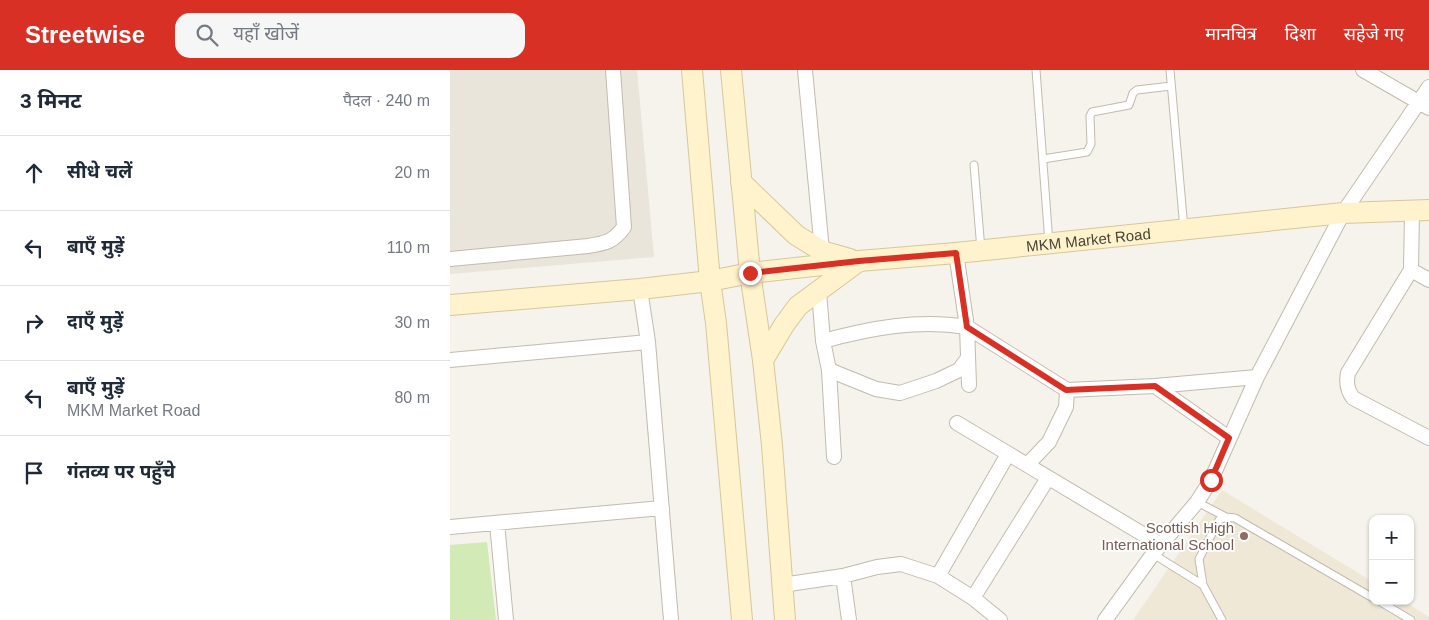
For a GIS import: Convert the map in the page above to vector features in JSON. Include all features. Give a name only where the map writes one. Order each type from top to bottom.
[{"type":"main road","points":[[692,70],[742,620]]},
{"type":"main road","points":[[731,70],[750,273],[763,360],[772,445],[785,620]]},
{"type":"main road","points":[[741,182],[796,235],[822,251],[859,261]]},
{"type":"main road","name":"MKM Market Road","points":[[450,305],[640,289],[710,281],[750,273],[859,261],[956,253],[1343,213],[1421,211]]},
{"type":"main road","points":[[763,360],[798,306],[859,261]]},
{"type":"street","points":[[450,259],[588,246],[602,244],[615,239],[624,227],[613,70]]},
{"type":"street","points":[[804,70],[822,251]]},
{"type":"street","points":[[1363,70],[1424,105]]},
{"type":"street","points":[[1107,619],[1157,549],[1197,502],[1211,480],[1257,377],[1343,213],[1424,105],[1429,87]]},
{"type":"street","points":[[1421,211],[1411,270],[1348,373],[1346,382],[1348,392],[1360,403],[1429,438]]},
{"type":"street","points":[[956,253],[967,327],[969,385]]},
{"type":"street","points":[[1411,270],[1429,280]]},
{"type":"street","points":[[640,289],[648,342],[671,620]]},
{"type":"street","points":[[819,292],[823,341],[829,370],[834,457]]},
{"type":"street","points":[[823,341],[875,328],[907,324],[947,324],[967,327],[1066,390],[1155,386],[1257,377]]},
{"type":"street","points":[[450,360],[648,342]]},
{"type":"street","points":[[829,370],[876,389],[900,393],[936,381],[959,370],[968,358]]},
{"type":"street","points":[[1155,386],[1229,438]]},
{"type":"street","points":[[1027,465],[1049,442],[1066,406],[1066,390]]},
{"type":"street","points":[[957,423],[1048,478],[1157,549]]},
{"type":"street","points":[[938,576],[1008,454]]},
{"type":"street","points":[[973,598],[1048,478]]},
{"type":"street","points":[[450,527],[662,508]]},
{"type":"street","points":[[497,523],[506,620]]},
{"type":"street","points":[[782,585],[844,576],[877,567],[900,564],[938,576],[973,598],[1000,620]]},
{"type":"street","points":[[844,576],[849,620]]},
{"type":"lane","points":[[1036,70],[1049,243]]},
{"type":"lane","points":[[1170,70],[1184,229]]},
{"type":"lane","points":[[1043,159],[1087,152],[1091,144],[1090,116],[1092,112],[1129,105],[1133,92],[1137,90],[1171,86]]},
{"type":"lane","points":[[974,164],[981,250]]},
{"type":"lane","points":[[1197,502],[1226,517],[1235,518],[1369,596]]},
{"type":"lane","points":[[1222,620],[1204,584],[1199,559],[1218,520],[1226,517]]},
{"type":"lane","points":[[1157,549],[1204,584]]},
{"type":"lane","points":[[1386,605],[1411,620]]},
{"type":"shaded area","points":[[450,70],[637,70],[654,257],[450,274]]},
{"type":"shaded area","name":"Scottish High International School","points":[[1222,490],[1369,580],[1369,605],[1410,605],[1429,617],[1429,620],[1133,620]]},
{"type":"green space","points":[[487,542],[496,620],[450,620],[450,545]]},
{"type":"place","name":"Scottish High International School","points":[[1244,536]]},
{"type":"route","points":[[750,273],[956,253],[967,327],[1066,390],[1155,386],[1229,438],[1211,480]]}]
